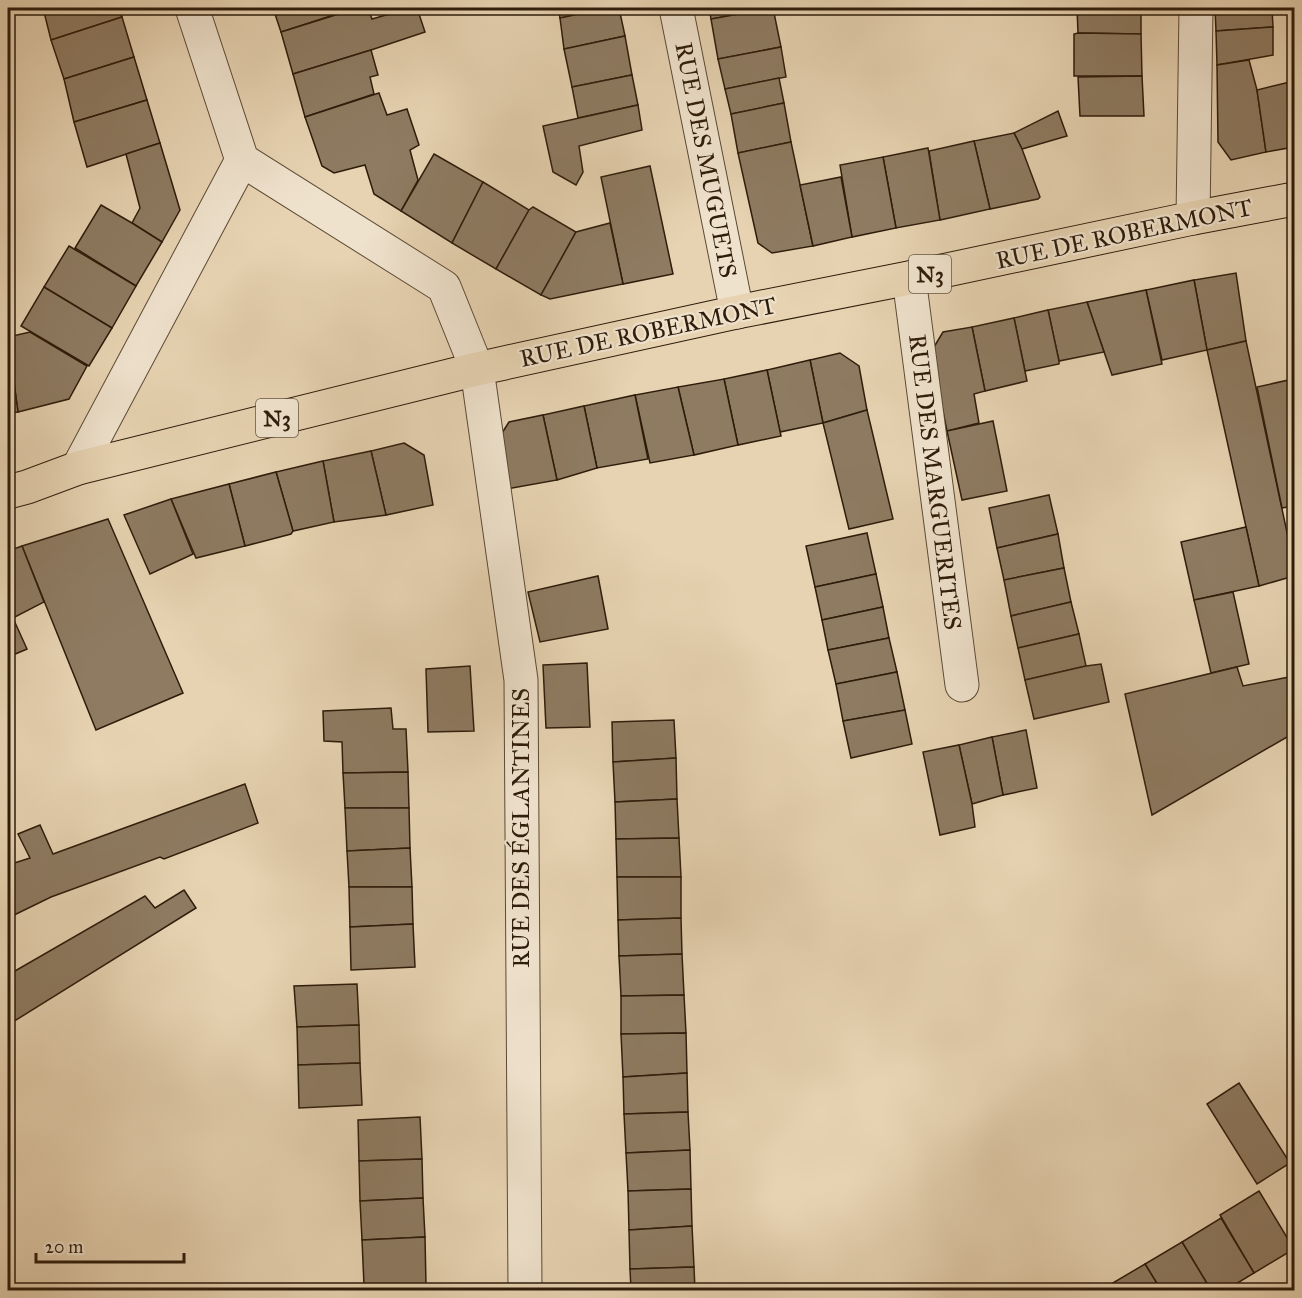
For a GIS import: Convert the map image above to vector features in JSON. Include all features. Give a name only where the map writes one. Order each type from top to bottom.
[{"type":"main road","name":"RUE DE ROBERMONT","points":[[8,492],[78,468],[477,369],[737,312],[1294,199]]},
{"type":"street","points":[[78,468],[242,160],[192,8]]},
{"type":"street","name":"RUE DES MUGUETS","points":[[676,8],[737,312]]},
{"type":"street","points":[[1193,218],[1196,8]]},
{"type":"street","name":"RUE DES ÉGLANTINES","points":[[242,160],[444,287],[477,369],[520,680],[525,1290]]},
{"type":"street","name":"RUE DES MARGUERITES","points":[[909,278],[962,685]]},
{"type":"building","points":[[43,8],[119,8],[122,17],[51,40]]},
{"type":"building","points":[[273,8],[345,8],[346,11],[281,32]]},
{"type":"building","points":[[358,8],[368,8],[372,19],[417,8],[425,32],[293,74],[281,32]]},
{"type":"building","points":[[558,8],[607,8],[560,18]]},
{"type":"building","points":[[607,8],[619,8],[625,36],[564,49],[560,18]]},
{"type":"building","points":[[709,8],[771,8],[711,19]]},
{"type":"building","points":[[773,8],[781,47],[718,59],[711,19]]},
{"type":"building","points":[[1077,8],[1141,8],[1141,34],[1078,33]]},
{"type":"building","points":[[1215,8],[1272,8],[1273,27],[1216,31]]},
{"type":"building","points":[[122,17],[134,57],[64,79],[51,40]]},
{"type":"building","points":[[1273,27],[1273,55],[1217,65],[1216,31]]},
{"type":"building","points":[[1074,34],[1141,34],[1142,76],[1074,76]]},
{"type":"building","points":[[625,36],[632,75],[572,87],[564,49]]},
{"type":"building","points":[[781,47],[786,77],[725,89],[718,59]]},
{"type":"building","points":[[371,50],[378,75],[370,77],[374,94],[305,117],[293,74]]},
{"type":"building","points":[[134,57],[147,100],[74,122],[64,79]]},
{"type":"building","points":[[1249,60],[1257,90],[1266,152],[1231,160],[1218,142],[1217,65]]},
{"type":"building","points":[[632,75],[638,105],[578,118],[572,87]]},
{"type":"building","points":[[1142,76],[1144,116],[1080,116],[1078,77]]},
{"type":"building","points":[[779,78],[784,103],[731,114],[725,89]]},
{"type":"building","points":[[1294,81],[1294,147],[1266,152],[1257,90]]},
{"type":"building","points":[[379,93],[387,115],[407,109],[419,145],[410,150],[418,180],[401,211],[374,194],[365,165],[334,173],[322,166],[305,117]]},
{"type":"building","points":[[147,100],[160,143],[87,167],[74,122]]},
{"type":"building","points":[[784,103],[791,142],[738,153],[731,114]]},
{"type":"building","points":[[638,105],[642,130],[579,146],[583,172],[576,185],[553,172],[543,126]]},
{"type":"building","points":[[1058,111],[1067,136],[1022,149],[1014,133]]},
{"type":"building","points":[[1014,133],[1040,197],[990,209],[974,141]]},
{"type":"building","points":[[974,141],[990,209],[940,220],[929,151]]},
{"type":"building","points":[[791,142],[813,246],[772,253],[758,243],[738,153]]},
{"type":"building","points":[[160,143],[180,210],[162,242],[132,223],[140,208],[126,154]]},
{"type":"building","points":[[928,148],[940,220],[896,228],[883,157]]},
{"type":"building","points":[[434,154],[483,182],[452,243],[401,211]]},
{"type":"building","points":[[883,157],[896,228],[852,237],[840,165]]},
{"type":"building","points":[[650,166],[673,274],[623,284],[601,177]]},
{"type":"building","points":[[841,177],[852,237],[813,246],[800,185]]},
{"type":"building","points":[[483,182],[529,210],[496,269],[452,243]]},
{"type":"building","points":[[101,205],[162,242],[136,286],[75,248]]},
{"type":"building","points":[[533,207],[576,232],[541,295],[496,269],[529,210]]},
{"type":"building","points":[[610,223],[623,284],[550,299],[541,295],[576,232]]},
{"type":"building","points":[[69,246],[136,286],[112,328],[44,287]]},
{"type":"building","points":[[1236,273],[1246,341],[1207,350],[1194,280]]},
{"type":"building","points":[[1194,280],[1207,350],[1162,360],[1146,290]]},
{"type":"building","points":[[44,287],[112,328],[89,366],[21,326]]},
{"type":"building","points":[[1146,290],[1162,364],[1112,375],[1087,302]]},
{"type":"building","points":[[1087,302],[1104,352],[1059,361],[1048,310]]},
{"type":"building","points":[[1048,310],[1059,364],[1025,371],[1014,318]]},
{"type":"building","points":[[1014,318],[1027,381],[985,391],[972,327]]},
{"type":"building","points":[[972,327],[985,391],[974,394],[979,423],[947,431],[931,352],[943,332]]},
{"type":"building","points":[[30,332],[87,366],[69,399],[18,412],[8,337]]},
{"type":"building","points":[[8,341],[18,412],[8,414]]},
{"type":"building","points":[[1246,341],[1294,565],[1294,576],[1259,586],[1207,350]]},
{"type":"building","points":[[840,353],[859,366],[867,410],[823,423],[810,360]]},
{"type":"building","points":[[810,360],[823,423],[780,432],[767,370]]},
{"type":"building","points":[[767,370],[781,436],[738,445],[724,379]]},
{"type":"building","points":[[724,379],[738,445],[694,455],[678,387]]},
{"type":"building","points":[[1293,379],[1294,506],[1282,508],[1257,387]]},
{"type":"building","points":[[678,387],[694,455],[650,463],[635,395]]},
{"type":"building","points":[[635,395],[648,459],[597,468],[584,406]]},
{"type":"building","points":[[584,406],[597,468],[557,480],[543,415]]},
{"type":"building","points":[[867,410],[893,519],[849,529],[823,423]]},
{"type":"building","points":[[543,415],[557,480],[507,489],[497,441],[509,422]]},
{"type":"building","points":[[993,421],[1007,491],[962,500],[947,431]]},
{"type":"building","points":[[404,443],[424,455],[433,505],[386,515],[371,451]]},
{"type":"building","points":[[371,451],[386,515],[334,522],[323,461]]},
{"type":"building","points":[[323,461],[334,522],[293,531],[276,472]]},
{"type":"building","points":[[276,472],[293,531],[291,534],[245,546],[229,484]]},
{"type":"building","points":[[229,484],[245,546],[196,558],[171,499]]},
{"type":"building","points":[[1049,495],[1058,534],[997,548],[989,508]]},
{"type":"building","points":[[171,499],[193,554],[150,574],[124,515]]},
{"type":"building","points":[[108,519],[183,693],[96,730],[22,546]]},
{"type":"building","points":[[1246,527],[1259,586],[1194,600],[1181,542]]},
{"type":"building","points":[[867,533],[876,574],[815,587],[806,546]]},
{"type":"building","points":[[1058,534],[1064,568],[1004,580],[997,548]]},
{"type":"building","points":[[22,546],[44,602],[13,618],[8,607],[8,551]]},
{"type":"building","points":[[1064,568],[1071,602],[1011,616],[1004,580]]},
{"type":"building","points":[[876,574],[883,607],[822,620],[815,587]]},
{"type":"building","points":[[598,576],[608,629],[540,642],[528,592]]},
{"type":"building","points":[[1233,592],[1249,664],[1211,673],[1194,600]]},
{"type":"building","points":[[1071,602],[1079,634],[1018,648],[1011,616]]},
{"type":"building","points":[[8,607],[27,649],[8,657]]},
{"type":"building","points":[[883,607],[889,638],[828,650],[822,620]]},
{"type":"building","points":[[1079,634],[1086,666],[1025,680],[1018,648]]},
{"type":"building","points":[[889,638],[897,672],[836,684],[828,650]]},
{"type":"building","points":[[587,663],[590,727],[546,728],[543,665]]},
{"type":"building","points":[[1101,664],[1109,702],[1034,719],[1025,680]]},
{"type":"building","points":[[470,666],[474,731],[428,732],[426,669]]},
{"type":"building","points":[[1237,667],[1243,686],[1294,676],[1294,733],[1152,815],[1125,694]]},
{"type":"building","points":[[897,672],[905,710],[843,721],[836,684]]},
{"type":"building","points":[[391,708],[393,729],[406,729],[408,772],[343,773],[342,742],[324,741],[323,711]]},
{"type":"building","points":[[905,710],[912,744],[851,758],[843,721]]},
{"type":"building","points":[[674,720],[676,758],[613,762],[612,722]]},
{"type":"building","points":[[1026,730],[1037,788],[1003,795],[992,737]]},
{"type":"building","points":[[992,737],[1003,795],[972,804],[959,745]]},
{"type":"building","points":[[959,745],[975,827],[940,835],[923,752]]},
{"type":"building","points":[[676,758],[677,799],[615,802],[613,762]]},
{"type":"building","points":[[408,772],[409,808],[345,808],[343,773]]},
{"type":"building","points":[[245,784],[258,823],[164,859],[160,857],[51,897],[8,918],[8,865],[30,858],[18,834],[40,825],[53,854]]},
{"type":"building","points":[[677,799],[679,838],[616,839],[615,802]]},
{"type":"building","points":[[345,808],[409,808],[410,848],[347,851]]},
{"type":"building","points":[[679,838],[681,877],[617,877],[616,839]]},
{"type":"building","points":[[410,848],[412,887],[349,887],[347,851]]},
{"type":"building","points":[[617,877],[681,877],[681,918],[618,920]]},
{"type":"building","points":[[349,887],[412,887],[413,924],[350,927]]},
{"type":"building","points":[[184,890],[196,908],[8,1025],[8,975],[145,896],[155,908]]},
{"type":"building","points":[[681,918],[682,954],[619,956],[618,920]]},
{"type":"building","points":[[413,924],[415,967],[351,970],[350,927]]},
{"type":"building","points":[[682,954],[684,995],[621,996],[619,956]]},
{"type":"building","points":[[357,984],[359,1025],[297,1027],[294,986]]},
{"type":"building","points":[[684,995],[686,1033],[621,1034],[621,996]]},
{"type":"building","points":[[359,1025],[360,1063],[298,1065],[297,1027]]},
{"type":"building","points":[[686,1033],[687,1073],[623,1077],[621,1034]]},
{"type":"building","points":[[360,1063],[362,1105],[299,1108],[298,1065]]},
{"type":"building","points":[[687,1073],[688,1112],[624,1114],[623,1077]]},
{"type":"building","points":[[1239,1083],[1290,1163],[1257,1184],[1207,1104]]},
{"type":"building","points":[[688,1112],[690,1150],[626,1153],[624,1114]]},
{"type":"building","points":[[420,1117],[422,1159],[359,1161],[358,1120]]},
{"type":"building","points":[[690,1150],[691,1189],[628,1191],[626,1153]]},
{"type":"building","points":[[422,1159],[423,1198],[360,1201],[359,1161]]},
{"type":"building","points":[[691,1189],[692,1226],[629,1230],[628,1191]]},
{"type":"building","points":[[1259,1191],[1294,1249],[1254,1273],[1220,1215]]},
{"type":"building","points":[[423,1198],[425,1237],[362,1240],[360,1201]]},
{"type":"building","points":[[1221,1218],[1254,1273],[1226,1290],[1211,1290],[1182,1242]]},
{"type":"building","points":[[692,1226],[694,1267],[630,1269],[629,1230]]},
{"type":"building","points":[[425,1237],[426,1285],[364,1285],[362,1240]]},
{"type":"building","points":[[1182,1242],[1211,1290],[1161,1290],[1145,1264]]},
{"type":"building","points":[[1145,1264],[1161,1290],[1108,1290],[1106,1287]]},
{"type":"building","points":[[694,1267],[695,1290],[631,1290],[630,1269]]},
{"type":"building","points":[[364,1285],[426,1285],[427,1290],[364,1290]]}]
